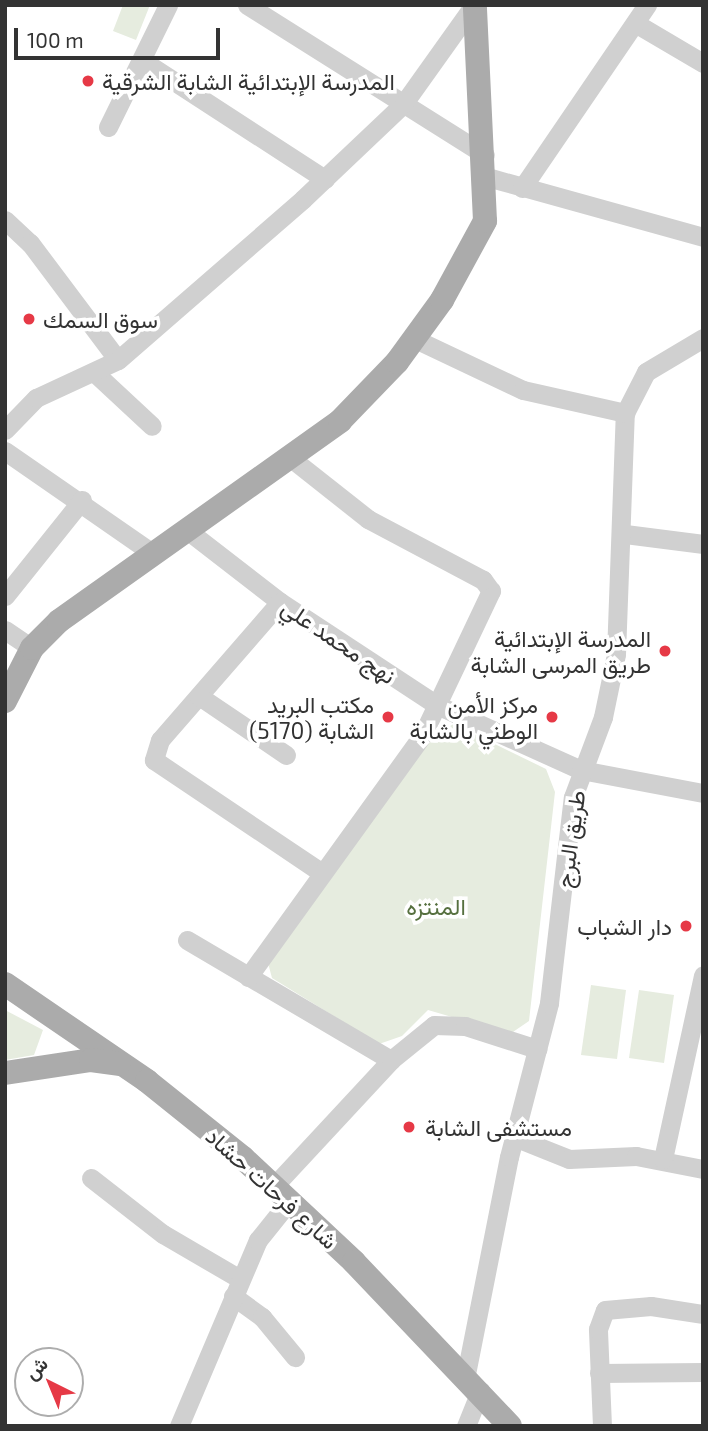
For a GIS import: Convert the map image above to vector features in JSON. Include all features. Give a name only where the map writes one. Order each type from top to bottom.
[{"type":"main road","points":[[5,701],[32,648],[81,602],[151,552],[292,460],[362,399],[415,339],[478,241],[486,166],[475,5]]},
{"type":"main road","name":"شارع فرحات حشاد","points":[[5,984],[121,1064],[282,1193],[473,1383],[510,1426]]},
{"type":"main road","points":[[31,1068],[50,1056],[65,1025]]},
{"type":"main road","points":[[5,1073],[91,1060],[121,1064]]},
{"type":"street","points":[[108,127],[143,61],[168,5]]},
{"type":"street","points":[[247,5],[404,103],[486,166],[522,188],[703,237]]},
{"type":"street","points":[[6,426],[36,398],[96,374],[118,360],[325,179],[404,103],[475,5]]},
{"type":"street","points":[[522,188],[647,5]]},
{"type":"street","points":[[635,23],[703,62]]},
{"type":"street","points":[[143,61],[325,179]]},
{"type":"street","points":[[5,220],[30,243],[118,360]]},
{"type":"street","name":"طريق البرج","points":[[466,1426],[514,1137],[554,974],[580,770],[603,717],[614,666],[625,534],[625,413],[646,372],[703,338]]},
{"type":"street","points":[[415,339],[523,390],[625,413]]},
{"type":"street","points":[[96,374],[152,426]]},
{"type":"street","points":[[5,452],[82,500],[151,552]]},
{"type":"street","points":[[248,977],[319,871],[407,758],[436,705],[489,586],[368,519],[292,460]]},
{"type":"street","points":[[5,596],[82,500]]},
{"type":"street","name":"نهج محمد علي","points":[[187,530],[279,602],[436,705],[580,770],[703,793]]},
{"type":"street","points":[[625,534],[703,544]]},
{"type":"street","points":[[279,602],[155,746],[154,760],[319,871]]},
{"type":"street","points":[[5,630],[32,648]]},
{"type":"street","points":[[199,696],[286,755]]},
{"type":"street","points":[[187,940],[391,1060]]},
{"type":"street","points":[[663,1158],[703,975]]},
{"type":"street","points":[[179,1426],[236,1287],[282,1193],[391,1060],[424,1031],[447,1023],[537,1049]]},
{"type":"street","points":[[514,1137],[582,1161],[663,1158],[703,1169]]},
{"type":"street","points":[[91,1178],[236,1287],[295,1357]]},
{"type":"street","points":[[602,1426],[598,1329],[608,1308],[703,1314]]},
{"type":"street","points":[[599,1373],[703,1372]]},
{"type":"green space","points":[[123,5],[150,5],[136,40],[113,31]]},
{"type":"green space","name":"المنتزه","points":[[454,724],[546,769],[555,792],[529,1021],[510,1034],[428,1010],[402,1036],[379,1044],[272,978],[268,963],[433,734]]},
{"type":"green space","points":[[591,985],[626,990],[617,1059],[581,1055]]},
{"type":"green space","points":[[639,990],[674,995],[664,1063],[629,1058]]},
{"type":"green space","points":[[5,1010],[43,1030],[34,1055],[5,1060]]},
{"type":"place","name":"المدرسة الإبتدائية الشابة الشرقية","points":[[88,81]]},
{"type":"place","name":"سوق السمك","points":[[29,319]]},
{"type":"place","name":"المدرسة الإبتدائية طريق المرسى الشابة","points":[[665,651]]},
{"type":"place","name":"مكتب البريد الشابة (5170)","points":[[388,717]]},
{"type":"place","name":"مركز الأمن الوطني بالشابة","points":[[552,717]]},
{"type":"place","name":"دار الشباب","points":[[686,926]]},
{"type":"place","name":"مستشفى الشابة","points":[[409,1127]]}]
